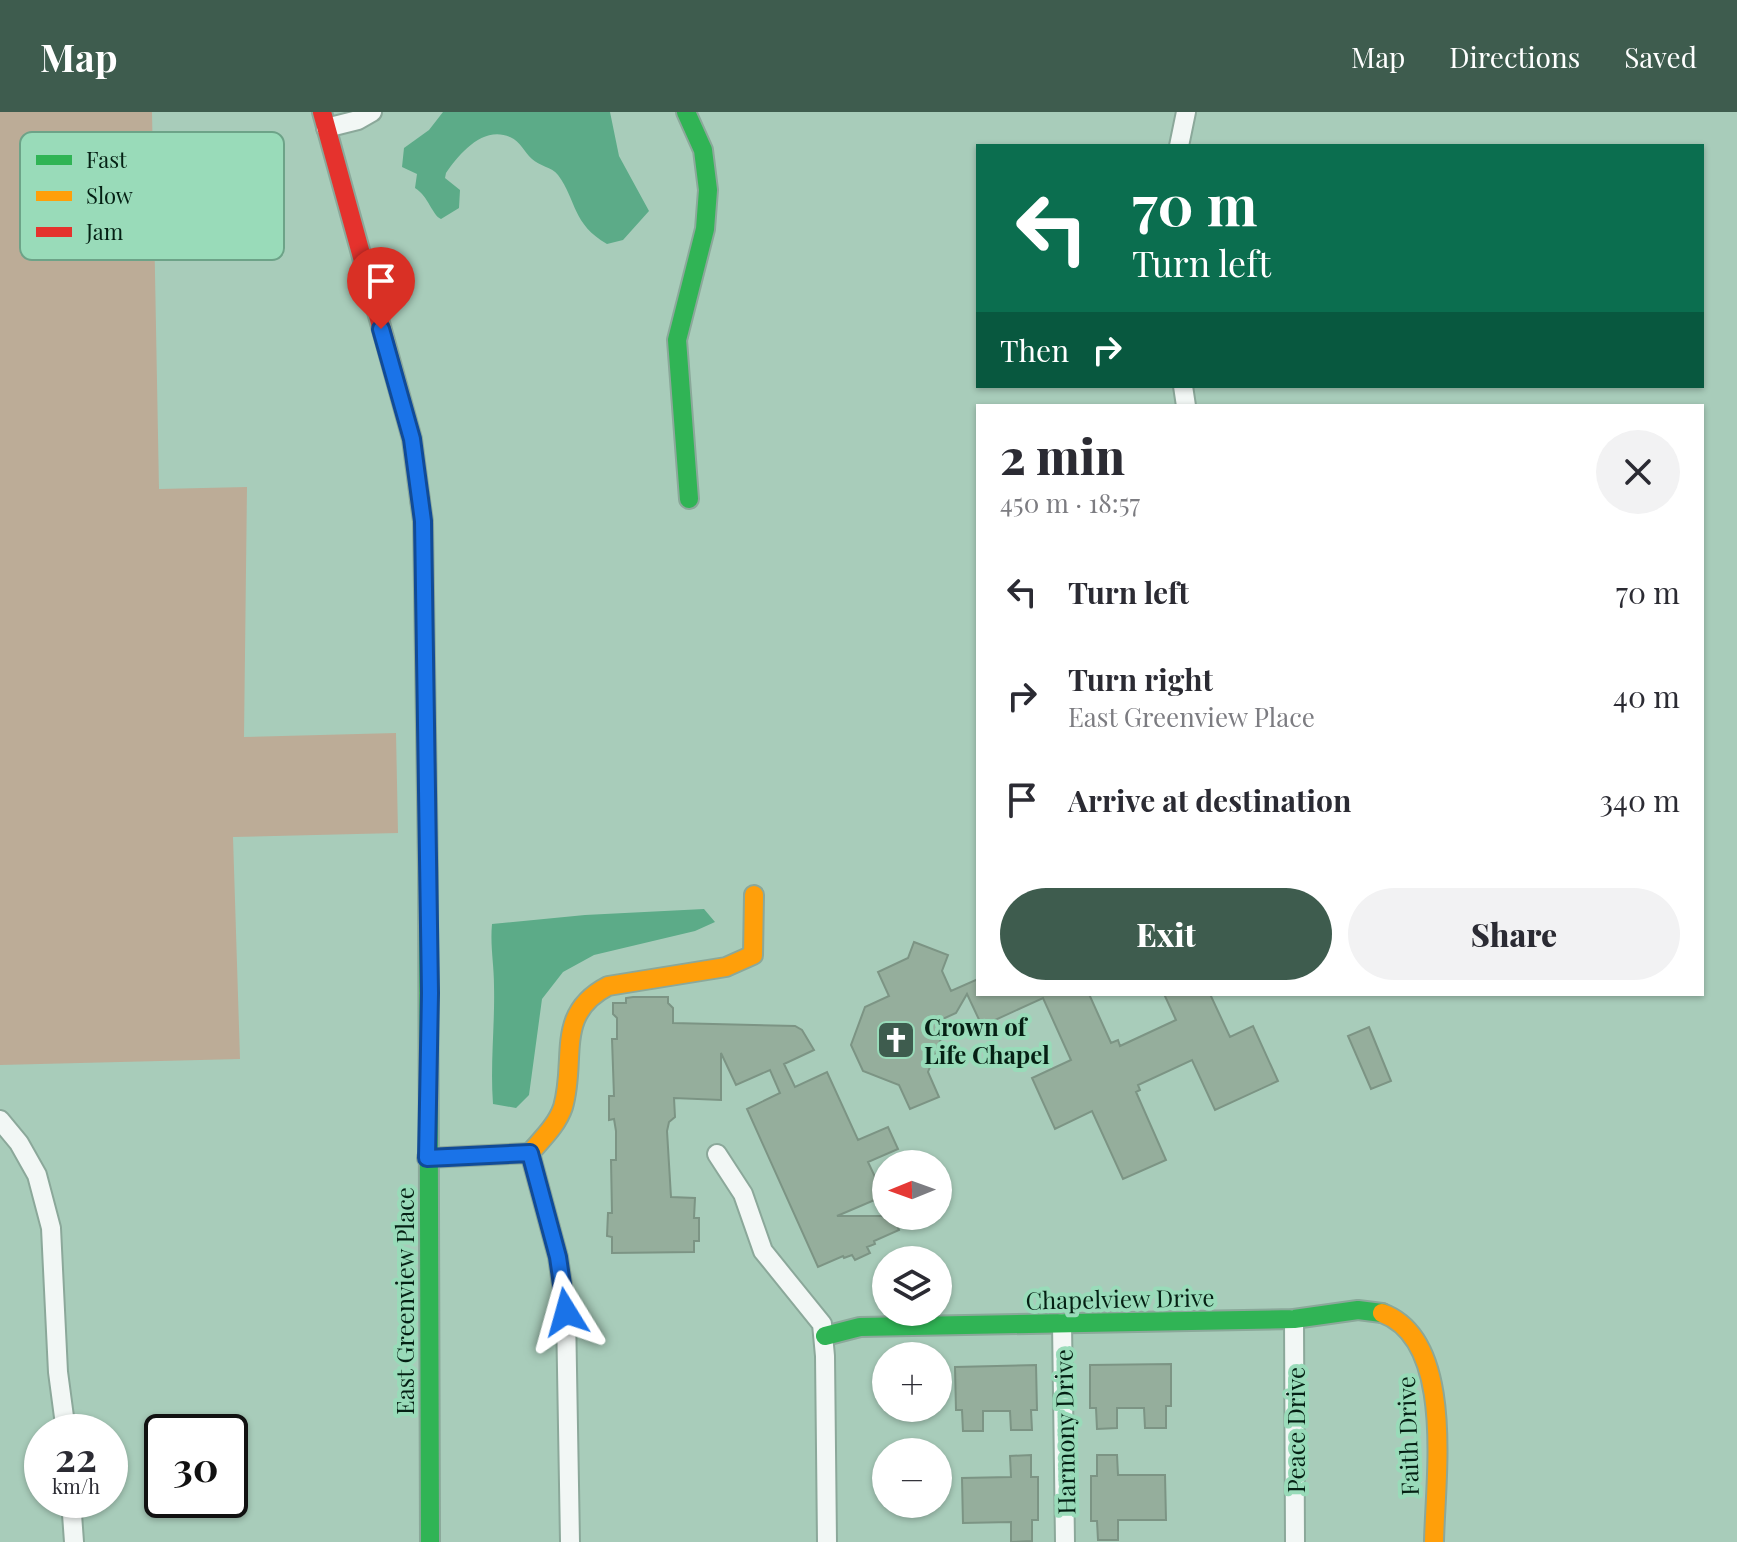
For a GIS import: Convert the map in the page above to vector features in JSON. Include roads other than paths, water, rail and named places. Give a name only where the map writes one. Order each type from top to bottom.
[{"type":"street","points":[[324,120],[358,120],[372,112]]},
{"type":"street","points":[[686,112],[703,150],[708,190],[705,229],[677,340],[689,499]]},
{"type":"street","points":[[1179,144],[1186,112]]},
{"type":"street","name":"East Greenview Place","points":[[324,120],[412,439],[423,521],[430,993],[427,1158],[430,1542]]},
{"type":"street","points":[[427,1158],[530,1153],[551,1129],[561,1111],[571,1023],[586,998],[608,986],[726,967],[753,955],[754,895]]},
{"type":"street","points":[[0,1120],[19,1143],[37,1175],[51,1228],[58,1372],[64,1414]]},
{"type":"street","points":[[530,1153],[558,1257],[566,1312],[570,1542]]},
{"type":"street","points":[[717,1154],[743,1194],[763,1251],[816,1314],[825,1336],[827,1542]]},
{"type":"street","name":"Chapelview Drive","points":[[825,1336],[860,1327],[1294,1319],[1366,1310],[1392,1317],[1410,1333]]},
{"type":"street","name":"Peace Drive","points":[[1294,1319],[1295,1542]]},
{"type":"street","name":"Harmony Drive","points":[[1062,1323],[1065,1542]]},
{"type":"street","name":"Faith Drive","points":[[1410,1333],[1425,1354],[1431,1381],[1434,1542]]},
{"type":"street","points":[[72,1518],[74,1542]]},
{"type":"place","name":"Crown of Life Chapel","points":[[896,1040]]}]
